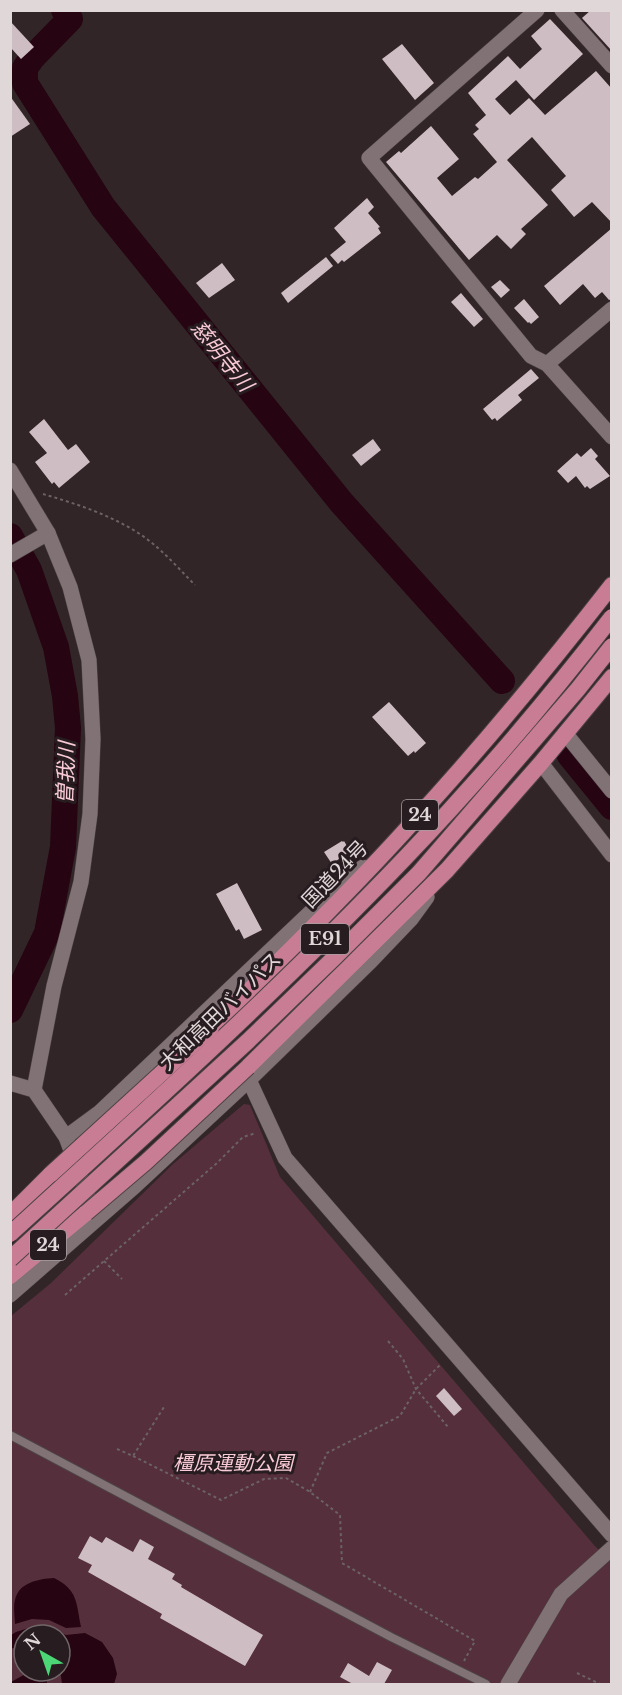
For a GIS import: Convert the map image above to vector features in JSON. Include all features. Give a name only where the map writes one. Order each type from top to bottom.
[{"type":"highway","name":"国道24号","points":[[10,1215],[51,1174],[211,1028],[325,915],[497,728],[612,585]]},
{"type":"highway","name":"大和高田バイパス","points":[[10,1234],[242,1021],[406,857],[555,689],[612,617]]},
{"type":"highway","name":"大和高田バイパス","points":[[10,1259],[248,1041],[419,873],[578,689],[612,646]]},
{"type":"highway","name":"24","points":[[10,1276],[147,1162],[248,1073],[447,870],[541,764],[612,677]]},
{"type":"street","points":[[537,10],[369,158],[531,356],[548,364],[612,437]]},
{"type":"street","points":[[569,13],[612,66]]},
{"type":"street","points":[[548,364],[612,309]]},
{"type":"street","points":[[10,470],[48,533],[70,587],[89,660],[93,739],[90,814],[81,882],[54,986],[31,1089]]},
{"type":"street","points":[[10,555],[48,533]]},
{"type":"street","points":[[565,733],[612,791]]},
{"type":"street","points":[[541,764],[612,855]]},
{"type":"street","points":[[66,1137],[100,1112],[316,907],[412,823]]},
{"type":"street","points":[[10,1295],[144,1178],[248,1073],[285,1158],[612,1535]]},
{"type":"street","points":[[10,1083],[31,1089],[66,1137],[96,1220]]},
{"type":"street","points":[[508,1684],[561,1594],[612,1548]]},
{"type":"lane","points":[[10,1435],[381,1632],[486,1684]]},
{"type":"path","points":[[20,487],[68,502],[128,526],[153,543],[195,585]]},
{"type":"path","points":[[65,1295],[217,1163],[243,1137],[261,1132]]},
{"type":"path","points":[[104,1261],[122,1279]]},
{"type":"path","points":[[388,1341],[403,1359],[416,1389],[448,1427]]},
{"type":"path","points":[[310,1492],[327,1453],[400,1416],[416,1389],[440,1365]]},
{"type":"path","points":[[132,1456],[164,1407]]},
{"type":"path","points":[[117,1449],[221,1500],[264,1479],[286,1478],[310,1492],[340,1515],[342,1563],[475,1641],[464,1661]]},
{"type":"path","points":[[577,1672],[600,1684]]},
{"type":"green space","name":"橿原運動公園","points":[[244,1104],[250,1105],[280,1177],[594,1545],[611,1562],[611,1684],[11,1684],[11,1316],[51,1283],[173,1164]]},
{"type":"shaded area","points":[[54,1578],[68,1587],[77,1604],[81,1627],[72,1628],[72,1623],[55,1623],[49,1620],[32,1619],[15,1623],[14,1603],[17,1594],[25,1585]]},
{"type":"shaded area","points":[[85,1633],[102,1642],[113,1658],[117,1674],[114,1684],[62,1684],[72,1683],[72,1634]]},
{"type":"shaded area","points":[[11,1682],[47,1683],[47,1684],[11,1684]]},
{"type":"building","points":[[591,10],[612,10],[612,51],[582,18]]},
{"type":"building","points":[[550,19],[583,54],[534,100],[516,80],[495,99],[510,115],[529,98],[545,115],[596,71],[612,89],[612,223],[592,202],[574,217],[551,190],[566,176],[532,137],[507,160],[548,205],[521,229],[526,234],[511,249],[497,235],[469,260],[386,162],[399,151],[401,153],[431,126],[459,159],[437,178],[452,196],[475,177],[478,179],[497,162],[473,134],[479,129],[475,125],[486,115],[468,93],[508,56],[520,69],[542,49],[531,36]]},
{"type":"building","points":[[10,21],[34,47],[21,59],[10,47]]},
{"type":"building","points":[[402,44],[434,83],[415,100],[382,59]]},
{"type":"building","points":[[10,96],[30,124],[10,137]]},
{"type":"building","points":[[367,198],[374,207],[368,213],[380,227],[378,228],[381,233],[344,262],[342,260],[338,264],[330,255],[346,242],[334,228]]},
{"type":"building","points":[[612,228],[612,299],[609,300],[602,292],[595,298],[583,284],[560,305],[544,286]]},
{"type":"building","points":[[326,257],[333,266],[288,303],[281,293]]},
{"type":"building","points":[[222,263],[235,280],[209,298],[196,283]]},
{"type":"building","points":[[500,280],[510,290],[501,298],[491,287]]},
{"type":"building","points":[[461,293],[483,319],[474,327],[451,302]]},
{"type":"building","points":[[524,299],[539,317],[531,324],[514,308]]},
{"type":"building","points":[[531,369],[539,378],[518,395],[522,400],[497,421],[495,418],[492,420],[483,409]]},
{"type":"building","points":[[44,419],[68,450],[76,444],[90,462],[59,488],[54,482],[52,484],[35,462],[47,453],[29,432]]},
{"type":"building","points":[[373,439],[381,450],[361,466],[352,455]]},
{"type":"building","points":[[591,448],[598,456],[595,459],[610,476],[590,489],[587,486],[585,488],[576,476],[568,483],[557,471],[577,453],[581,457]]},
{"type":"building","points":[[389,702],[426,743],[408,756],[372,717]]},
{"type":"building","points":[[342,841],[350,851],[332,864],[324,852]]},
{"type":"building","points":[[237,883],[262,930],[244,939],[239,929],[236,931],[216,894]]},
{"type":"building","points":[[444,1388],[462,1409],[454,1416],[436,1396]]},
{"type":"building","points":[[90,1536],[102,1543],[106,1537],[133,1552],[140,1539],[154,1547],[148,1559],[175,1574],[172,1579],[182,1585],[181,1587],[263,1635],[245,1666],[160,1618],[162,1614],[88,1572],[92,1565],[78,1558]]},
{"type":"building","points":[[377,1662],[392,1670],[384,1684],[353,1684],[340,1677],[348,1663],[369,1676]]},
{"type":"waterway","name":"慈明寺川","points":[[64,10],[70,19],[32,58],[25,68],[25,83],[103,207],[341,502],[502,681]]},
{"type":"waterway","name":"曽我川","points":[[10,536],[29,570],[56,647],[68,728],[63,847],[47,933],[10,1010]]},
{"type":"waterway","name":"慈明寺川","points":[[569,754],[612,807]]}]
